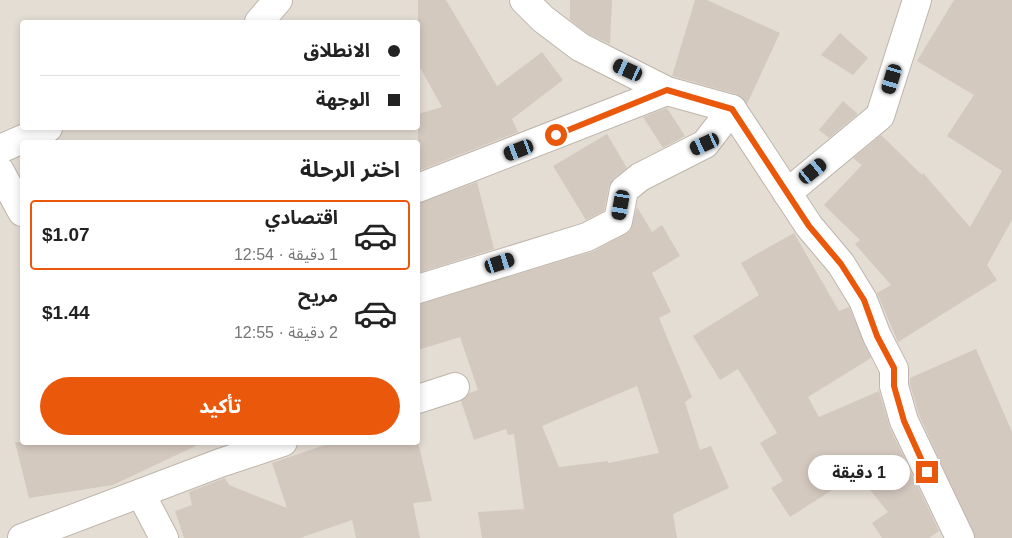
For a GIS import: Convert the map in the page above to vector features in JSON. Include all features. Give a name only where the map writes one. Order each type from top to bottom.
[{"type":"street","points":[[261,20],[278,0]]},
{"type":"street","points":[[524,0],[543,20],[580,47],[667,90],[732,109],[809,226],[841,264],[864,300],[877,336],[894,368],[894,386],[904,421],[960,538]]},
{"type":"street","points":[[787,193],[880,116],[917,0]]},
{"type":"street","points":[[420,187],[667,90]]},
{"type":"street","points":[[420,288],[587,237],[618,221],[624,190],[640,177],[705,144],[732,109]]},
{"type":"street","points":[[24,140],[44,130]]},
{"type":"street","points":[[20,142],[1,152],[20,206]]},
{"type":"street","points":[[420,398],[455,387]]},
{"type":"street","points":[[22,538],[220,463],[274,445]]},
{"type":"street","points":[[141,494],[164,538]]},
{"type":"shaded area","points":[[0,0],[1012,0],[1012,538],[0,538]]},
{"type":"building","points":[[418,0],[446,0],[497,86],[542,52],[563,80],[512,119],[518,132],[420,170],[420,140],[418,140],[418,130],[420,130],[420,113],[442,107],[420,68],[420,20],[418,20]]},
{"type":"building","points":[[570,0],[612,0],[610,44],[588,34],[570,20]]},
{"type":"building","points":[[695,0],[707,0],[780,33],[747,104],[736,94],[672,76]]},
{"type":"building","points":[[954,0],[1012,0],[1012,220],[987,265],[997,280],[898,342],[877,293],[891,285],[855,244],[860,240],[824,205],[862,165],[853,158],[881,135],[922,175],[923,173],[970,227],[1002,171],[947,136],[974,95],[917,61]]},
{"type":"building","points":[[840,33],[868,58],[853,75],[821,55]]},
{"type":"building","points":[[843,101],[858,114],[829,138],[819,130]]},
{"type":"building","points":[[667,108],[685,136],[663,148],[643,117]]},
{"type":"building","points":[[607,134],[627,168],[614,178],[609,186],[604,211],[586,220],[553,166]]},
{"type":"building","points":[[477,182],[494,249],[420,272],[420,202]]},
{"type":"building","points":[[637,207],[652,232],[662,225],[680,256],[652,273],[671,312],[659,318],[692,397],[685,402],[700,450],[711,446],[729,488],[673,514],[677,538],[482,538],[478,512],[524,509],[514,434],[508,435],[506,429],[474,440],[461,401],[469,393],[478,390],[460,337],[420,349],[420,303],[594,251],[630,231]],"holes":[[[637,386],[659,453],[608,463],[608,461],[559,467],[542,426]]]},
{"type":"building","points":[[794,233],[839,311],[849,307],[871,358],[808,397],[819,417],[879,391],[890,428],[939,531],[929,538],[882,538],[872,523],[888,512],[857,474],[790,517],[771,488],[783,481],[760,443],[777,433],[738,369],[720,380],[693,336],[759,295],[741,263]]},
{"type":"building","points":[[976,349],[1012,432],[1012,538],[975,538],[919,415],[910,384],[910,378]]},
{"type":"building","points":[[15,442],[20,442],[20,445],[198,445],[113,485],[29,498]]},
{"type":"building","points":[[325,445],[419,445],[432,501],[413,503],[420,538],[356,538],[352,520],[300,538],[184,538],[175,511],[192,505],[189,492],[225,478],[229,485],[287,508],[272,463]]},
{"type":"route","points":[[556,135],[667,90],[732,109],[809,226],[841,264],[864,300],[877,336],[894,368],[894,386],[904,421],[927,472]]}]
